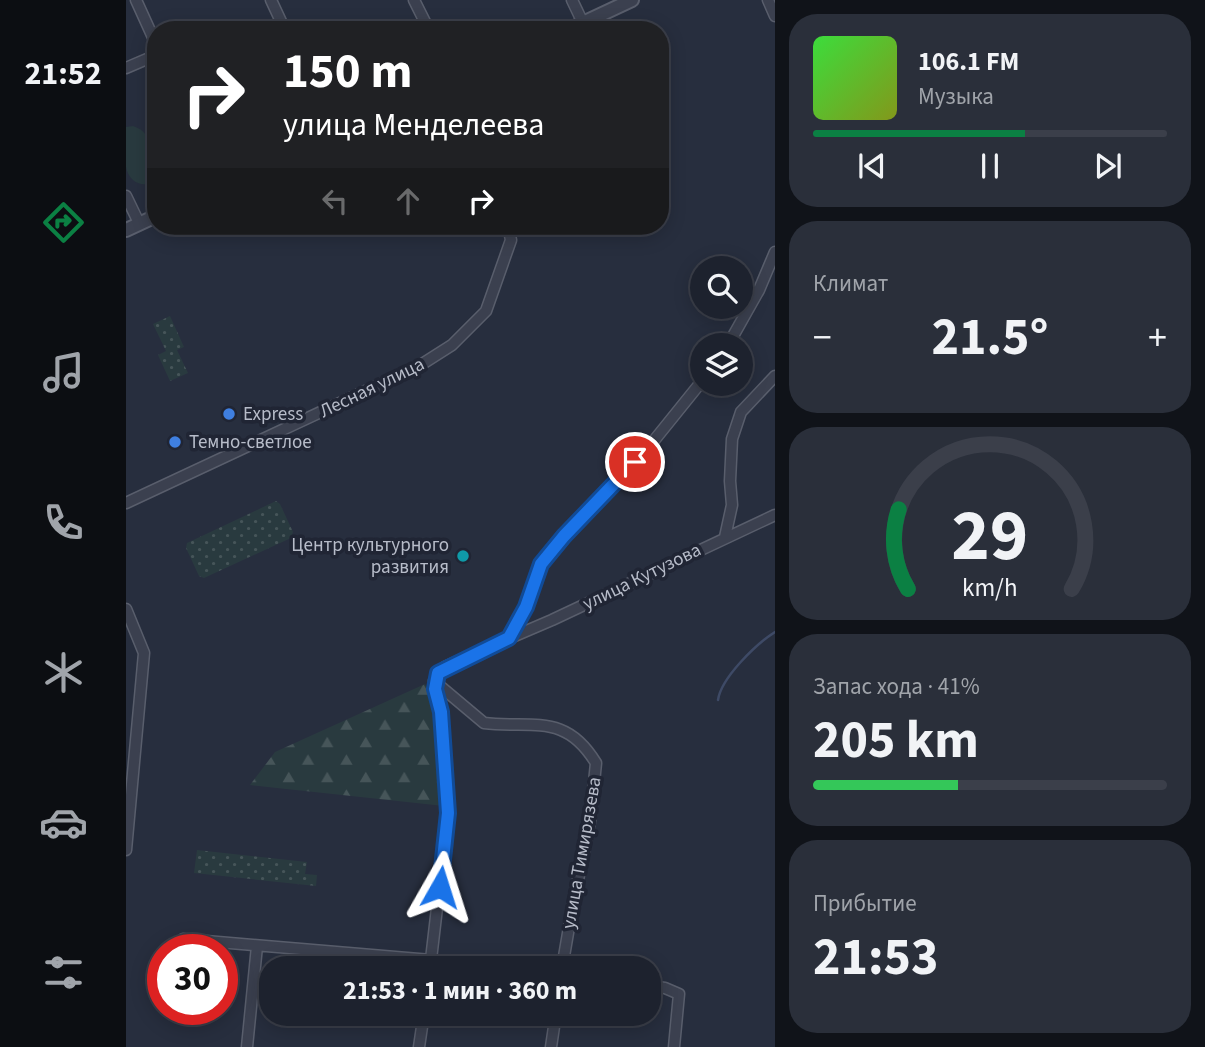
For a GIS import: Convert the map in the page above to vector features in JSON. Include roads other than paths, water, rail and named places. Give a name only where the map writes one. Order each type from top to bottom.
[{"type":"street","points":[[136,0],[147,24]]},
{"type":"street","points":[[271,0],[281,21]]},
{"type":"street","points":[[414,0],[424,21]]},
{"type":"street","points":[[572,0],[582,21]]},
{"type":"street","points":[[587,21],[632,0]]},
{"type":"street","points":[[768,0],[775,16]]},
{"type":"street","points":[[126,68],[147,59]]},
{"type":"street","points":[[126,196],[139,223]]},
{"type":"street","points":[[126,230],[147,220]]},
{"type":"street","name":"Лесная улица","points":[[126,503],[419,366],[452,345],[486,311],[511,240],[510,235]]},
{"type":"street","points":[[736,333],[759,290],[775,252]]},
{"type":"street","points":[[725,537],[732,505],[732,439],[741,412],[775,376]]},
{"type":"street","points":[[509,638],[526,607],[541,564],[564,536],[653,443],[690,396]]},
{"type":"street","name":"улица Кутузова","points":[[435,681],[438,673],[445,667],[552,620],[775,514]]},
{"type":"street","points":[[126,609],[144,653],[126,850]]},
{"type":"street","points":[[432,956],[448,813],[441,712],[435,681]]},
{"type":"street","name":"улица Тимирязева","points":[[435,681],[484,723],[537,724],[570,733],[580,740],[596,762],[590,822],[564,956]]},
{"type":"street","points":[[238,944],[354,956]]},
{"type":"street","points":[[247,1047],[257,946]]},
{"type":"street","points":[[661,988],[679,994],[674,1047]]},
{"type":"street","points":[[419,1047],[422,1026]]},
{"type":"street","points":[[551,1047],[554,1026]]},
{"type":"waterway","points":[[718,700],[740,662],[775,632]]},
{"type":"place","name":"Express","points":[[229,414]]},
{"type":"place","name":"Темно-светлое","points":[[175,442]]},
{"type":"place","name":"Центр культурного развития","points":[[463,556]]}]
